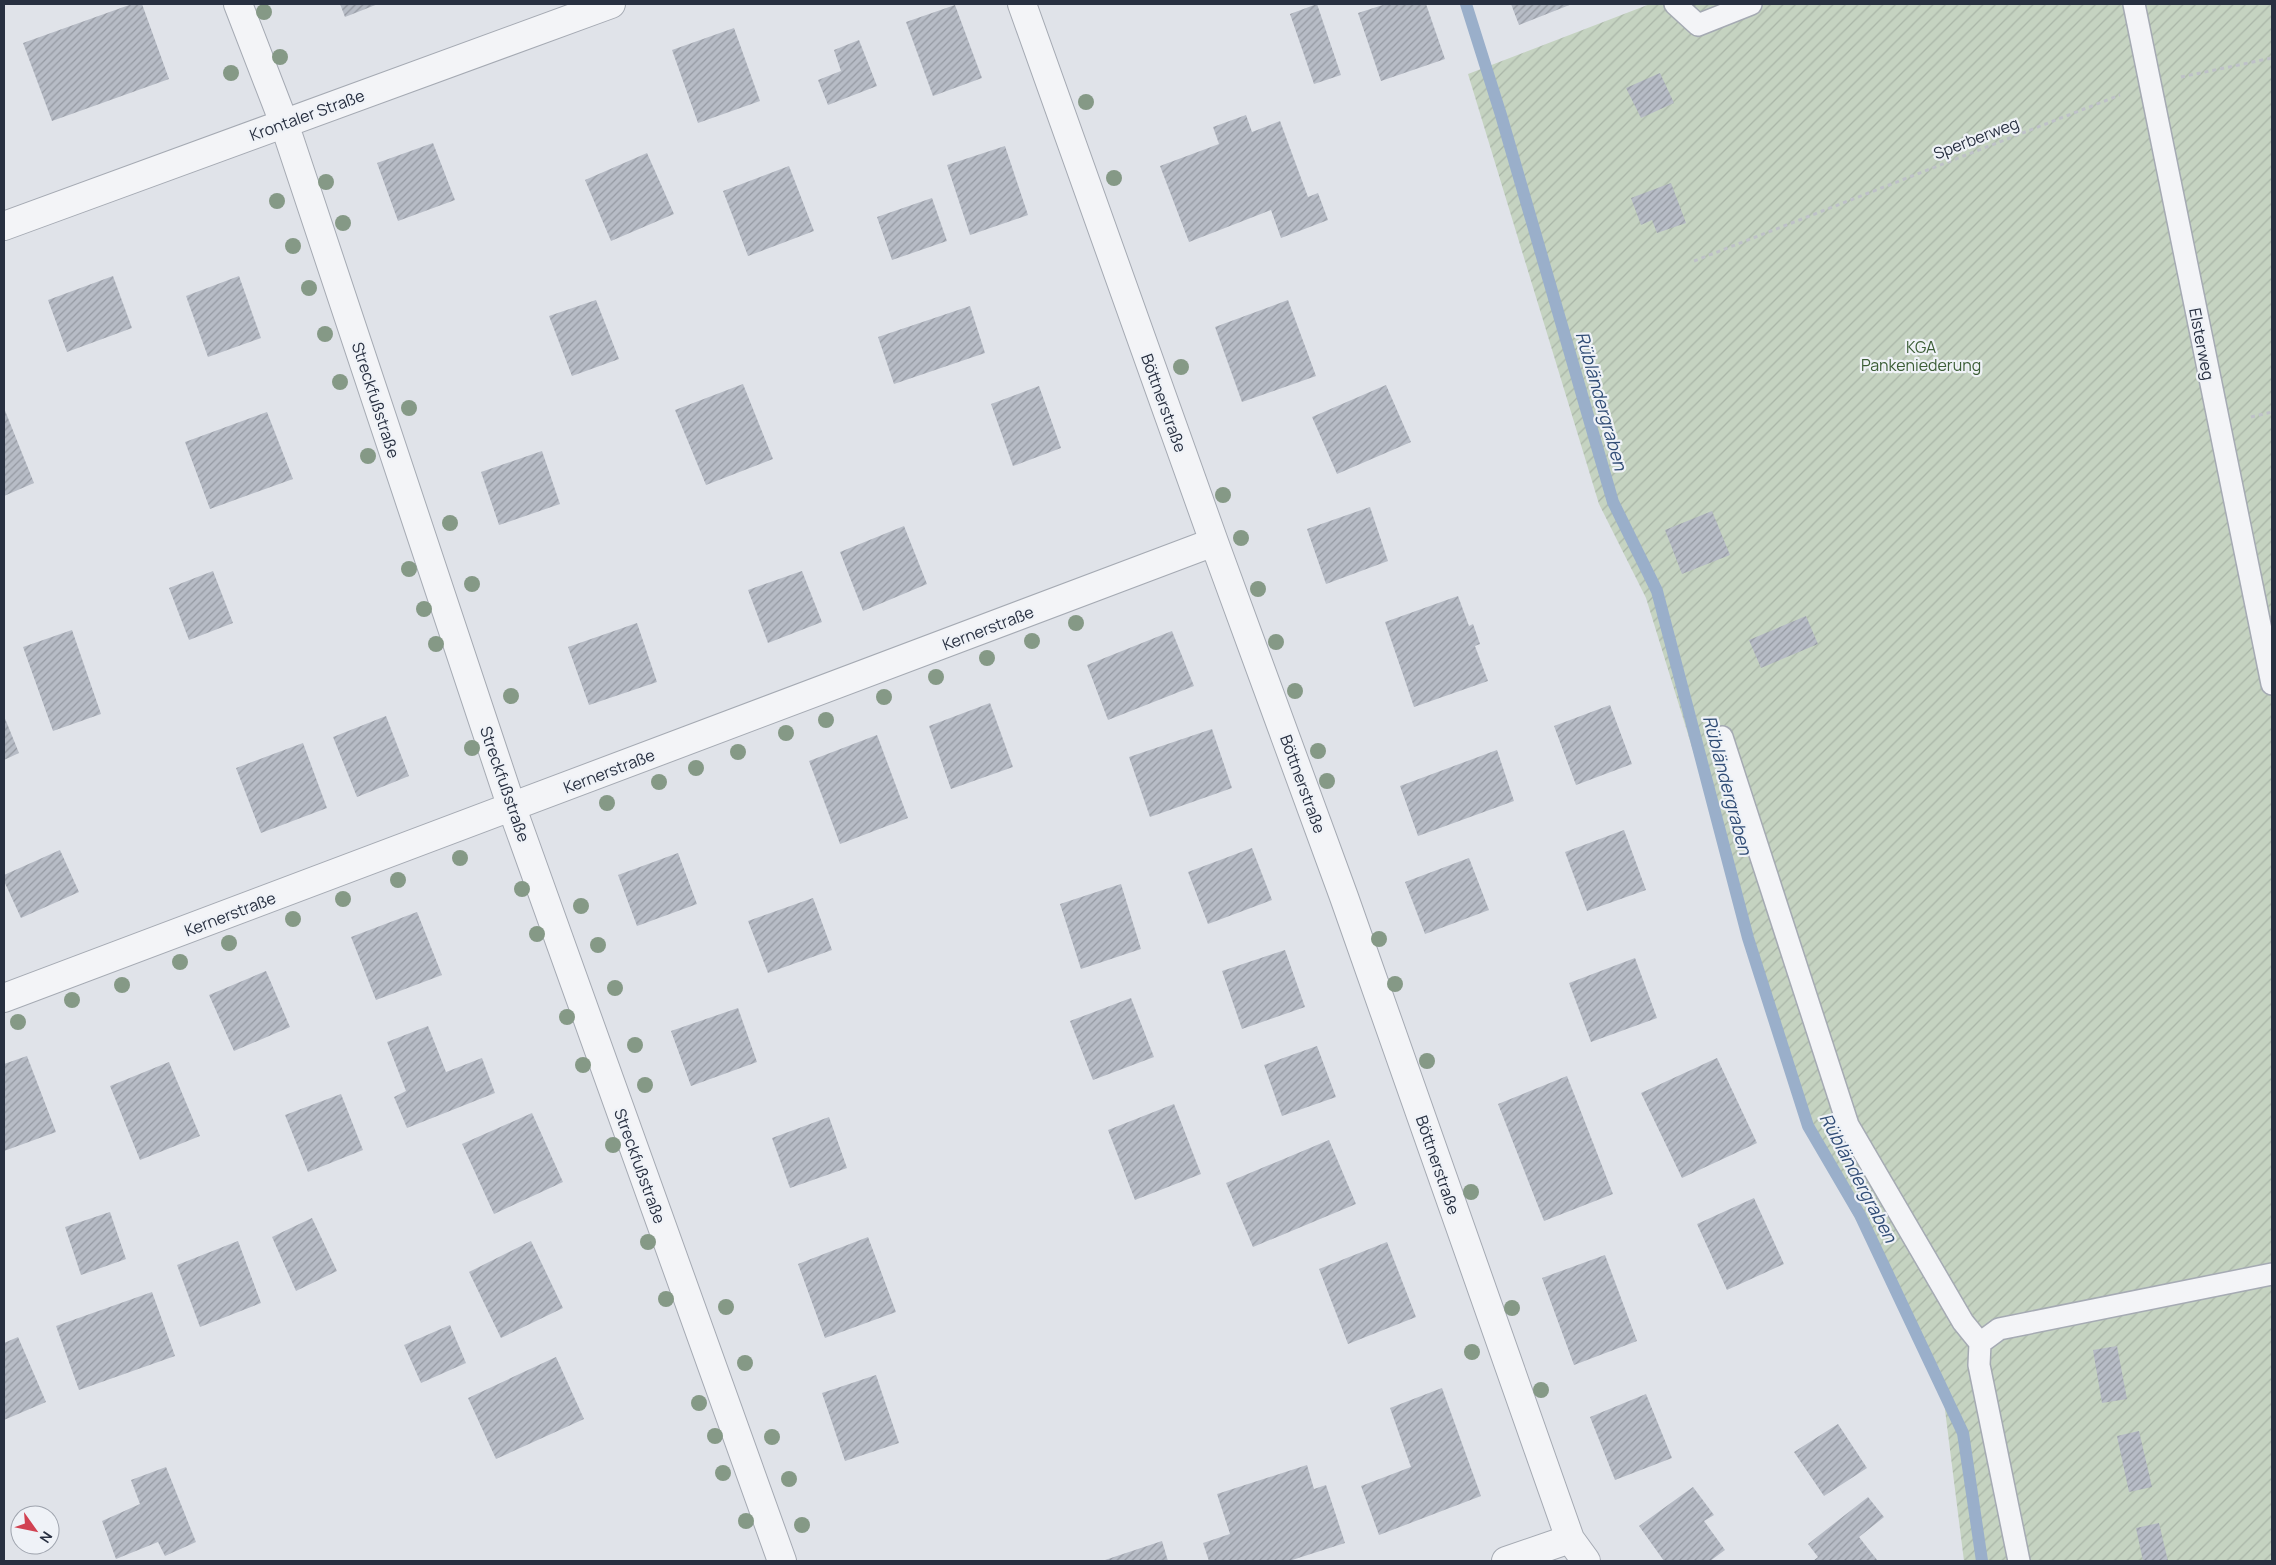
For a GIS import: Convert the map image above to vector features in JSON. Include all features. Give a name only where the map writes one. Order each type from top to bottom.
[{"type":"street","name":"Streckfußstraße","points":[[238,4],[284,124],[512,808],[782,1561]]},
{"type":"street","name":"Krontaler Straße","points":[[4,226],[611,4]]},
{"type":"street","name":"Böttnerstraße","points":[[1022,4],[1214,542],[1344,897],[1570,1540],[1586,1561]]},
{"type":"street","name":"Kernerstraße","points":[[4,998],[1214,542]]},
{"type":"street","points":[[1506,1561],[1570,1540]]},
{"type":"lane","points":[[1675,4],[1698,25],[1751,4]]},
{"type":"lane","name":"Elsterweg","points":[[2134,4],[2272,684]]},
{"type":"lane","points":[[1722,737],[1848,1125],[1963,1322],[1980,1344],[1979,1365],[2020,1561]]},
{"type":"lane","points":[[1980,1344],[1999,1329],[2272,1274]]},
{"type":"path","name":"Sperberweg","points":[[1694,261],[2150,84],[2272,58]]},
{"type":"green space","name":"KGA Pankeniederung","points":[[1650,4],[2272,4],[2272,1561],[1964,1561],[1940,1370],[1815,1146],[1646,598],[1599,504],[1468,74]]},
{"type":"building","points":[[132,4],[142,4],[169,79],[52,121],[23,43]]},
{"type":"building","points":[[340,4],[378,4],[345,17]]},
{"type":"building","points":[[1317,4],[1341,75],[1314,84],[1290,14]]},
{"type":"building","points":[[1386,4],[1426,4],[1445,59],[1381,81],[1358,13]]},
{"type":"building","points":[[1511,4],[1572,4],[1519,25]]},
{"type":"building","points":[[955,5],[982,78],[933,96],[906,22]]},
{"type":"building","points":[[734,28],[760,101],[698,123],[672,50]]},
{"type":"building","points":[[859,40],[877,86],[828,105],[818,80],[841,71],[834,50]]},
{"type":"building","points":[[1660,73],[1674,103],[1641,118],[1626,88]]},
{"type":"building","points":[[1246,115],[1252,132],[1280,121],[1308,197],[1318,193],[1328,220],[1281,238],[1271,210],[1189,242],[1160,166],[1219,144],[1213,127]]},
{"type":"building","points":[[433,143],[455,200],[398,221],[377,163]]},
{"type":"building","points":[[1005,146],[1028,215],[970,235],[947,165]]},
{"type":"building","points":[[647,153],[674,214],[611,241],[585,180]]},
{"type":"building","points":[[789,166],[814,231],[748,256],[723,191]]},
{"type":"building","points":[[1671,183],[1686,223],[1657,233],[1652,220],[1641,225],[1631,198]]},
{"type":"building","points":[[932,198],[947,241],[892,260],[877,217]]},
{"type":"building","points":[[113,276],[132,328],[67,352],[48,300]]},
{"type":"building","points":[[239,276],[261,338],[208,357],[186,296]]},
{"type":"building","points":[[596,300],[619,359],[572,376],[549,316]]},
{"type":"building","points":[[1288,300],[1316,376],[1242,402],[1215,327]]},
{"type":"building","points":[[970,306],[985,353],[894,384],[878,337]]},
{"type":"building","points":[[743,384],[773,459],[706,485],[675,410]]},
{"type":"building","points":[[1386,385],[1411,442],[1337,474],[1312,417]]},
{"type":"building","points":[[1039,386],[1061,448],[1013,466],[991,404]]},
{"type":"building","points":[[4,408],[34,483],[4,496]]},
{"type":"building","points":[[267,412],[293,479],[210,509],[185,442]]},
{"type":"building","points":[[542,451],[560,504],[499,525],[481,472]]},
{"type":"building","points":[[1370,507],[1388,561],[1326,584],[1307,529]]},
{"type":"building","points":[[1712,511],[1730,555],[1682,574],[1665,530]]},
{"type":"building","points":[[904,526],[927,584],[863,611],[840,552]]},
{"type":"building","points":[[213,571],[233,623],[189,640],[169,588]]},
{"type":"building","points":[[802,571],[822,622],[768,643],[748,590]]},
{"type":"building","points":[[1458,596],[1469,626],[1473,624],[1480,644],[1475,646],[1488,681],[1414,707],[1385,622]]},
{"type":"building","points":[[1806,616],[1818,644],[1761,668],[1749,640]]},
{"type":"building","points":[[637,623],[657,682],[589,705],[568,647]]},
{"type":"building","points":[[72,630],[101,714],[53,731],[23,647]]},
{"type":"building","points":[[1172,631],[1194,686],[1108,720],[1087,665]]},
{"type":"building","points":[[990,703],[1013,767],[951,789],[929,726]]},
{"type":"building","points":[[1610,705],[1632,764],[1576,785],[1554,726]]},
{"type":"building","points":[[4,716],[19,753],[4,760]]},
{"type":"building","points":[[386,716],[409,776],[357,797],[333,737]]},
{"type":"building","points":[[1212,729],[1232,788],[1150,817],[1129,757]]},
{"type":"building","points":[[877,735],[908,818],[840,844],[809,761]]},
{"type":"building","points":[[303,743],[327,808],[261,833],[236,768]]},
{"type":"building","points":[[1497,750],[1514,801],[1418,836],[1400,786]]},
{"type":"building","points":[[1624,830],[1646,890],[1587,911],[1565,852]]},
{"type":"building","points":[[1252,848],[1272,900],[1208,924],[1188,872]]},
{"type":"building","points":[[60,850],[79,892],[21,918],[4,881],[4,875]]},
{"type":"building","points":[[678,853],[697,904],[637,926],[618,875]]},
{"type":"building","points":[[1469,858],[1489,910],[1425,934],[1405,882]]},
{"type":"building","points":[[1121,884],[1141,949],[1081,969],[1060,904]]},
{"type":"building","points":[[813,898],[832,950],[768,973],[748,921]]},
{"type":"building","points":[[417,912],[442,975],[376,1000],[351,937]]},
{"type":"building","points":[[1285,950],[1305,1007],[1242,1029],[1222,971]]},
{"type":"building","points":[[1635,958],[1657,1018],[1591,1042],[1569,983]]},
{"type":"building","points":[[266,971],[290,1027],[234,1051],[209,995]]},
{"type":"building","points":[[1131,998],[1154,1057],[1093,1080],[1070,1021]]},
{"type":"building","points":[[738,1008],[757,1062],[691,1086],[671,1031]]},
{"type":"building","points":[[428,1026],[446,1072],[482,1058],[495,1093],[407,1128],[394,1097],[406,1091],[387,1042]]},
{"type":"building","points":[[1317,1046],[1336,1097],[1282,1116],[1264,1065]]},
{"type":"building","points":[[27,1056],[56,1132],[4,1151],[4,1064]]},
{"type":"building","points":[[1717,1058],[1757,1143],[1682,1178],[1641,1093]]},
{"type":"building","points":[[169,1062],[200,1136],[140,1160],[110,1086]]},
{"type":"building","points":[[1567,1076],[1613,1194],[1544,1221],[1498,1104]]},
{"type":"building","points":[[341,1094],[363,1150],[308,1172],[285,1115]]},
{"type":"building","points":[[1174,1104],[1201,1174],[1135,1200],[1108,1130]]},
{"type":"building","points":[[532,1113],[563,1182],[494,1214],[462,1144]]},
{"type":"building","points":[[829,1117],[847,1168],[790,1188],[772,1138]]},
{"type":"building","points":[[1329,1140],[1356,1204],[1253,1247],[1226,1183]]},
{"type":"building","points":[[1754,1198],[1784,1264],[1727,1290],[1697,1224]]},
{"type":"building","points":[[110,1212],[126,1259],[81,1275],[65,1227]]},
{"type":"building","points":[[312,1218],[337,1271],[296,1291],[272,1237]]},
{"type":"building","points":[[868,1237],[896,1312],[825,1338],[798,1264]]},
{"type":"building","points":[[238,1241],[261,1303],[200,1327],[177,1265]]},
{"type":"building","points":[[531,1241],[563,1308],[501,1338],[469,1272]]},
{"type":"building","points":[[1387,1242],[1416,1317],[1348,1344],[1319,1269]]},
{"type":"building","points":[[1605,1255],[1637,1341],[1574,1365],[1542,1278]]},
{"type":"building","points":[[152,1292],[175,1356],[79,1390],[56,1326]]},
{"type":"building","points":[[450,1325],[466,1363],[421,1383],[404,1345]]},
{"type":"building","points":[[18,1337],[46,1402],[4,1420],[4,1343]]},
{"type":"building","points":[[2117,1346],[2127,1399],[2102,1403],[2093,1350]]},
{"type":"building","points":[[556,1357],[584,1419],[496,1459],[468,1398]]},
{"type":"building","points":[[876,1375],[899,1443],[845,1461],[822,1393]]},
{"type":"building","points":[[1442,1388],[1481,1496],[1379,1535],[1361,1486],[1411,1467],[1390,1408]]},
{"type":"building","points":[[1646,1394],[1672,1458],[1615,1480],[1590,1417]]},
{"type":"building","points":[[1838,1424],[1867,1468],[1824,1496],[1794,1452]]},
{"type":"building","points":[[2139,1431],[2152,1487],[2129,1492],[2117,1436]]},
{"type":"building","points":[[1307,1465],[1314,1489],[1326,1485],[1345,1543],[1289,1561],[1209,1561],[1203,1543],[1230,1534],[1217,1494]]},
{"type":"building","points":[[166,1467],[196,1542],[165,1556],[158,1542],[116,1559],[102,1521],[140,1504],[131,1480]]},
{"type":"building","points":[[1693,1487],[1714,1515],[1704,1521],[1725,1550],[1710,1561],[1664,1561],[1639,1526]]},
{"type":"building","points":[[1868,1497],[1884,1517],[1859,1537],[1878,1561],[1813,1561],[1818,1557],[1808,1544]]},
{"type":"building","points":[[2159,1523],[2168,1561],[2143,1561],[2136,1528]]},
{"type":"building","points":[[1162,1541],[1168,1561],[1102,1561]]},
{"type":"waterway","name":"Rübländergraben","points":[[1466,4],[1501,115],[1613,502],[1657,591],[1748,938],[1808,1126],[1860,1215],[1963,1433],[1982,1561]]}]
